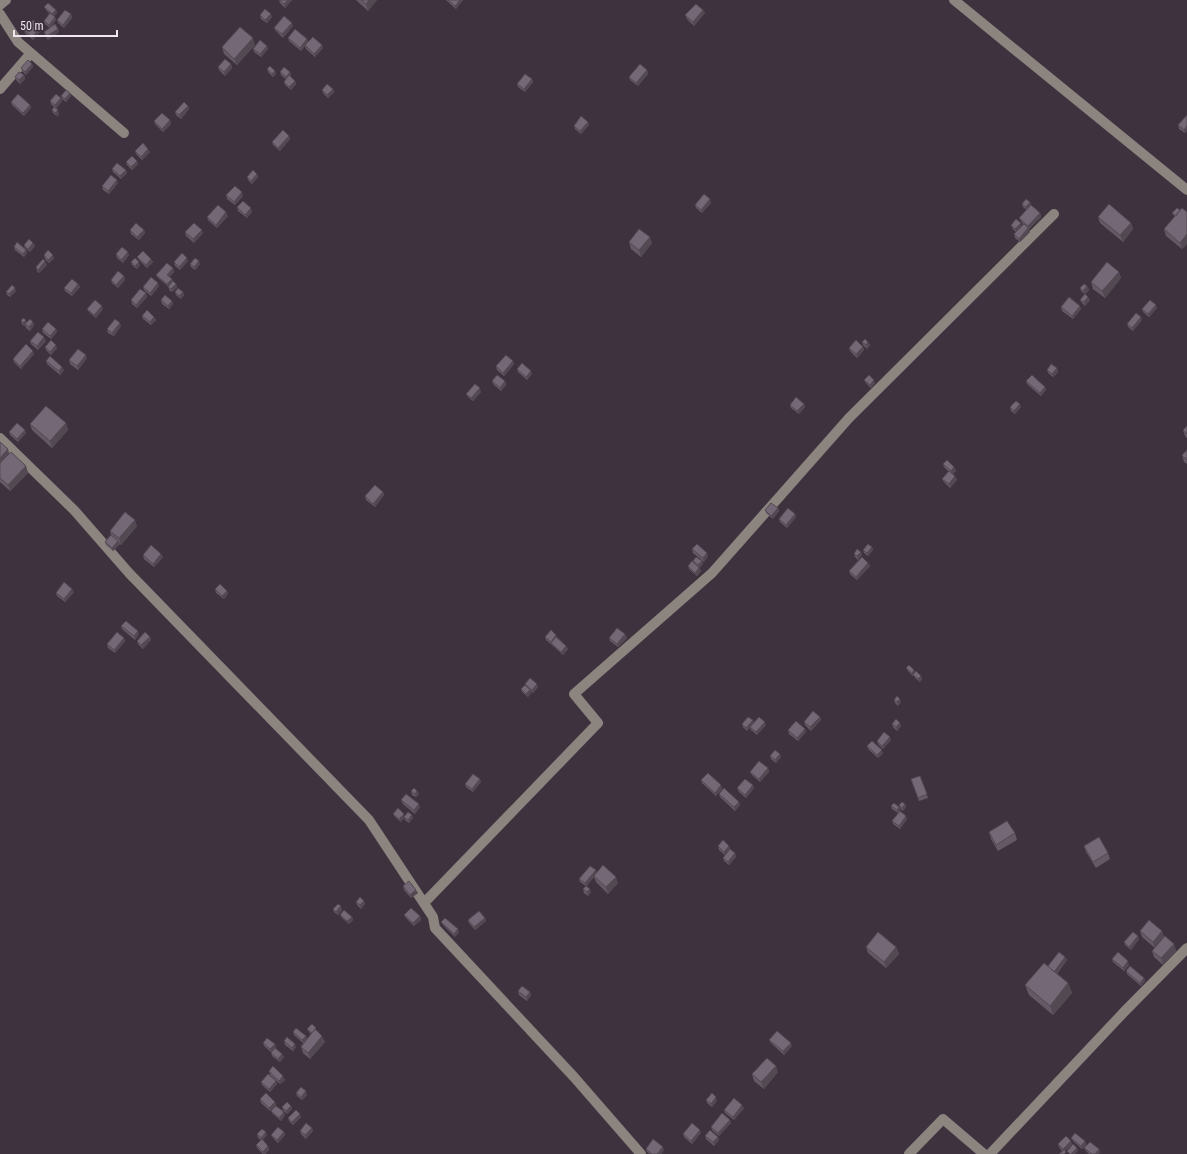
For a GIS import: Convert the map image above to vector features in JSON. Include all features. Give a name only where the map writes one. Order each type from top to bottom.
[{"type":"street","points":[[0,5],[6,0]]},
{"type":"street","points":[[954,0],[1187,190]]},
{"type":"street","points":[[0,14],[18,42],[124,133]]},
{"type":"street","points":[[0,88],[32,53]]},
{"type":"street","points":[[424,903],[598,723],[574,694],[712,573],[849,418],[1054,214]]},
{"type":"street","points":[[0,438],[74,510],[129,573],[369,820],[433,917],[435,928],[574,1077],[641,1154]]},
{"type":"street","points":[[990,1154],[1125,1011],[1187,948]]},
{"type":"street","points":[[909,1154],[943,1118],[984,1154]]},
{"type":"building","points":[[279,0],[288,0],[284,4]]},
{"type":"building","points":[[361,0],[369,0],[366,4]]},
{"type":"building","points":[[448,0],[460,0],[455,6]]},
{"type":"building","points":[[48,3],[56,10],[52,14],[44,7]]},
{"type":"building","points":[[696,4],[703,10],[693,22],[685,15]]},
{"type":"building","points":[[265,9],[271,14],[265,20],[260,15]]},
{"type":"building","points":[[65,10],[71,14],[63,25],[57,20]]},
{"type":"building","points":[[50,13],[55,17],[49,25],[44,21]]},
{"type":"building","points":[[284,16],[292,23],[282,34],[274,28]]},
{"type":"building","points":[[33,20],[41,27],[32,37],[24,30]]},
{"type":"building","points":[[55,24],[58,29],[47,36],[44,32]]},
{"type":"building","points":[[240,27],[253,38],[234,59],[222,47]]},
{"type":"building","points":[[295,29],[307,39],[300,48],[288,38]]},
{"type":"building","points":[[313,37],[322,45],[314,54],[305,45]]},
{"type":"building","points":[[260,40],[267,46],[260,54],[253,49]]},
{"type":"building","points":[[225,59],[231,64],[224,72],[218,67]]},
{"type":"building","points":[[28,60],[32,64],[25,72],[21,68]]},
{"type":"building","points":[[640,64],[647,70],[636,83],[629,77]]},
{"type":"building","points":[[270,66],[275,71],[272,74],[267,69]]},
{"type":"building","points":[[284,67],[290,72],[286,77],[280,72]]},
{"type":"building","points":[[19,72],[24,75],[19,80],[15,77]]},
{"type":"building","points":[[525,74],[532,79],[524,89],[517,84]]},
{"type":"building","points":[[289,75],[295,81],[289,87],[284,82]]},
{"type":"building","points":[[327,84],[333,89],[327,95],[322,90]]},
{"type":"building","points":[[66,90],[70,93],[65,99],[61,96]]},
{"type":"building","points":[[18,94],[30,105],[23,113],[11,102]]},
{"type":"building","points":[[56,94],[61,98],[55,105],[50,101]]},
{"type":"building","points":[[184,102],[188,106],[179,115],[175,112]]},
{"type":"building","points":[[54,107],[58,110],[55,113],[52,110]]},
{"type":"building","points":[[162,113],[170,120],[162,129],[154,121]]},
{"type":"building","points":[[1187,115],[1187,126],[1184,130],[1178,125]]},
{"type":"building","points":[[581,116],[588,122],[580,131],[574,126]]},
{"type":"building","points":[[283,130],[289,136],[278,148],[272,142]]},
{"type":"building","points":[[143,143],[148,149],[141,157],[135,151]]},
{"type":"building","points":[[132,156],[137,161],[131,167],[126,162]]},
{"type":"building","points":[[117,163],[126,170],[120,176],[112,169]]},
{"type":"building","points":[[253,170],[257,174],[251,181],[247,177]]},
{"type":"building","points":[[111,175],[117,180],[108,191],[102,186]]},
{"type":"building","points":[[235,186],[242,192],[234,202],[226,195]]},
{"type":"building","points":[[704,194],[710,199],[701,210],[695,205]]},
{"type":"building","points":[[1026,199],[1030,202],[1026,207],[1022,204]]},
{"type":"building","points":[[243,201],[251,208],[245,215],[237,207]]},
{"type":"building","points":[[1109,204],[1131,223],[1120,235],[1098,217]]},
{"type":"building","points":[[218,205],[226,212],[216,225],[207,217]]},
{"type":"building","points":[[1031,205],[1040,213],[1028,226],[1019,218]]},
{"type":"building","points":[[1177,208],[1180,210],[1176,216],[1172,213]]},
{"type":"building","points":[[1182,208],[1187,212],[1187,234],[1180,243],[1164,229]]},
{"type":"building","points":[[1016,219],[1021,223],[1015,229],[1011,225]]},
{"type":"building","points":[[136,223],[144,230],[137,237],[130,230]]},
{"type":"building","points":[[194,223],[202,230],[193,239],[185,232]]},
{"type":"building","points":[[1024,224],[1028,228],[1019,239],[1014,234]]},
{"type":"building","points":[[639,229],[650,237],[639,250],[629,242]]},
{"type":"building","points":[[29,239],[33,243],[28,249],[24,245]]},
{"type":"building","points":[[17,242],[26,250],[23,254],[14,247]]},
{"type":"building","points":[[122,247],[128,252],[121,260],[116,254]]},
{"type":"building","points":[[48,250],[53,255],[48,260],[44,255]]},
{"type":"building","points":[[143,251],[151,259],[146,265],[137,257]]},
{"type":"building","points":[[182,253],[187,258],[179,267],[174,262]]},
{"type":"building","points":[[135,258],[139,262],[135,266],[131,262]]},
{"type":"building","points":[[195,258],[199,261],[194,267],[190,264]]},
{"type":"building","points":[[43,259],[45,261],[38,270],[36,267]]},
{"type":"building","points":[[1107,262],[1119,272],[1102,291],[1091,282]]},
{"type":"building","points":[[167,263],[173,268],[167,275],[172,279],[167,284],[156,275]]},
{"type":"building","points":[[118,271],[124,276],[116,285],[111,280]]},
{"type":"building","points":[[151,277],[158,283],[150,293],[143,287]]},
{"type":"building","points":[[72,279],[78,284],[71,293],[64,288]]},
{"type":"building","points":[[173,281],[176,284],[171,289],[168,287]]},
{"type":"building","points":[[1084,284],[1087,286],[1083,291],[1080,288]]},
{"type":"building","points":[[12,285],[15,288],[9,294],[6,292]]},
{"type":"building","points":[[178,288],[183,292],[179,296],[175,292]]},
{"type":"building","points":[[140,289],[146,293],[136,305],[131,300]]},
{"type":"building","points":[[1085,294],[1088,297],[1084,302],[1080,300]]},
{"type":"building","points":[[165,295],[172,301],[168,306],[161,300]]},
{"type":"building","points":[[1069,297],[1080,306],[1072,316],[1061,307]]},
{"type":"building","points":[[95,300],[102,306],[94,315],[87,309]]},
{"type":"building","points":[[1150,300],[1156,305],[1148,314],[1142,309]]},
{"type":"building","points":[[147,310],[154,317],[150,322],[142,316]]},
{"type":"building","points":[[1136,313],[1141,317],[1132,328],[1127,324]]},
{"type":"building","points":[[23,318],[26,320],[23,323],[21,321]]},
{"type":"building","points":[[30,319],[33,322],[29,327],[25,324]]},
{"type":"building","points":[[115,319],[120,323],[112,333],[107,329]]},
{"type":"building","points":[[48,322],[56,329],[50,336],[42,329]]},
{"type":"building","points":[[38,332],[44,337],[37,346],[30,341]]},
{"type":"building","points":[[865,339],[868,342],[866,345],[862,342]]},
{"type":"building","points":[[51,340],[56,345],[50,352],[45,347]]},
{"type":"building","points":[[856,340],[863,347],[856,354],[849,348]]},
{"type":"building","points":[[26,344],[33,351],[20,366],[13,359]]},
{"type":"building","points":[[78,349],[86,355],[77,366],[69,360]]},
{"type":"building","points":[[506,355],[513,361],[503,373],[496,366]]},
{"type":"building","points":[[50,356],[62,367],[59,371],[46,361]]},
{"type":"building","points":[[522,363],[531,371],[526,377],[517,369]]},
{"type":"building","points":[[1051,364],[1057,368],[1052,374],[1047,370]]},
{"type":"building","points":[[497,375],[505,381],[500,388],[492,381]]},
{"type":"building","points":[[869,375],[874,380],[870,385],[864,380]]},
{"type":"building","points":[[1032,375],[1045,387],[1040,393],[1026,381]]},
{"type":"building","points":[[475,384],[480,388],[471,398],[466,394]]},
{"type":"building","points":[[796,397],[804,404],[797,411],[790,405]]},
{"type":"building","points":[[1016,401],[1020,404],[1014,411],[1010,407]]},
{"type":"building","points":[[46,406],[66,423],[50,441],[30,424]]},
{"type":"building","points":[[17,423],[25,430],[17,439],[9,432]]},
{"type":"building","points":[[1187,426],[1187,434],[1183,430]]},
{"type":"building","points":[[0,442],[8,449],[0,458]]},
{"type":"building","points":[[1187,450],[1187,460],[1182,455]]},
{"type":"building","points":[[11,452],[26,466],[8,485],[0,478],[0,463]]},
{"type":"building","points":[[947,460],[954,467],[951,471],[943,464]]},
{"type":"building","points":[[949,471],[955,476],[949,484],[942,479]]},
{"type":"building","points":[[375,485],[383,492],[373,504],[365,496]]},
{"type":"building","points":[[771,503],[778,508],[771,516],[765,510]]},
{"type":"building","points":[[788,508],[795,514],[786,525],[779,519]]},
{"type":"building","points":[[125,512],[135,520],[119,538],[110,531]]},
{"type":"building","points":[[111,535],[118,541],[112,548],[105,542]]},
{"type":"building","points":[[697,544],[707,553],[703,558],[692,549]]},
{"type":"building","points":[[868,544],[872,547],[867,553],[863,550]]},
{"type":"building","points":[[151,545],[161,554],[153,564],[143,555]]},
{"type":"building","points":[[857,549],[861,552],[857,556],[854,554]]},
{"type":"building","points":[[696,557],[702,561],[698,565],[693,561]]},
{"type":"building","points":[[862,557],[868,563],[856,577],[849,571]]},
{"type":"building","points":[[692,561],[699,568],[695,573],[688,566]]},
{"type":"building","points":[[64,582],[72,589],[64,599],[56,593]]},
{"type":"building","points":[[220,584],[227,591],[222,596],[215,589]]},
{"type":"building","points":[[126,621],[138,631],[134,636],[121,626]]},
{"type":"building","points":[[617,628],[625,634],[617,644],[609,638]]},
{"type":"building","points":[[551,630],[556,635],[551,642],[545,637]]},
{"type":"building","points":[[117,632],[124,638],[114,650],[107,644]]},
{"type":"building","points":[[145,632],[150,637],[141,645],[137,641]]},
{"type":"building","points":[[556,637],[566,646],[561,652],[551,643]]},
{"type":"building","points":[[909,665],[914,670],[912,673],[906,668]]},
{"type":"building","points":[[916,671],[921,676],[918,679],[913,675]]},
{"type":"building","points":[[530,678],[537,684],[532,690],[525,684]]},
{"type":"building","points":[[525,685],[530,690],[526,694],[521,689]]},
{"type":"building","points":[[897,696],[900,699],[897,702],[894,700]]},
{"type":"building","points":[[813,711],[820,717],[810,727],[804,722]]},
{"type":"building","points":[[748,717],[753,720],[746,728],[742,724]]},
{"type":"building","points":[[759,717],[765,722],[756,732],[750,727]]},
{"type":"building","points":[[896,719],[900,723],[896,727],[892,724]]},
{"type":"building","points":[[796,721],[805,729],[797,738],[788,730]]},
{"type":"building","points":[[884,732],[890,737],[882,746],[877,741]]},
{"type":"building","points":[[872,741],[882,750],[877,755],[867,746]]},
{"type":"building","points":[[775,750],[780,754],[775,760],[770,756]]},
{"type":"building","points":[[759,761],[768,768],[759,779],[750,772]]},
{"type":"building","points":[[708,773],[721,785],[715,793],[701,780]]},
{"type":"building","points":[[473,774],[480,779],[472,789],[465,784]]},
{"type":"building","points":[[920,776],[927,794],[918,798],[911,779]]},
{"type":"building","points":[[745,779],[753,785],[745,795],[737,788]]},
{"type":"building","points":[[414,788],[417,791],[415,794],[411,791]]},
{"type":"building","points":[[724,788],[739,802],[734,807],[719,794]]},
{"type":"building","points":[[406,794],[419,804],[414,810],[401,800]]},
{"type":"building","points":[[902,802],[905,804],[902,808],[899,805]]},
{"type":"building","points":[[894,803],[899,807],[897,810],[891,806]]},
{"type":"building","points":[[398,808],[404,814],[399,819],[393,814]]},
{"type":"building","points":[[900,811],[906,816],[899,826],[892,821]]},
{"type":"building","points":[[408,812],[412,815],[408,820],[404,817]]},
{"type":"building","points":[[1007,821],[1015,833],[996,845],[989,832]]},
{"type":"building","points":[[1099,837],[1108,853],[1093,862],[1084,846]]},
{"type":"building","points":[[723,840],[729,846],[724,852],[718,846]]},
{"type":"building","points":[[730,849],[735,853],[728,862],[723,858]]},
{"type":"building","points":[[603,865],[616,877],[606,887],[594,876]]},
{"type":"building","points":[[590,866],[596,870],[585,883],[579,879]]},
{"type":"building","points":[[409,881],[416,890],[410,895],[403,886]]},
{"type":"building","points":[[586,886],[590,889],[587,892],[583,889]]},
{"type":"building","points":[[360,897],[364,901],[360,905],[356,902]]},
{"type":"building","points":[[338,904],[341,906],[336,912],[333,909]]},
{"type":"building","points":[[411,908],[420,916],[413,923],[404,915]]},
{"type":"building","points":[[344,910],[352,917],[347,921],[340,915]]},
{"type":"building","points":[[479,911],[485,918],[474,927],[468,920]]},
{"type":"building","points":[[445,918],[458,929],[454,934],[441,922]]},
{"type":"building","points":[[1149,920],[1162,931],[1153,942],[1140,931]]},
{"type":"building","points":[[878,932],[896,947],[884,962],[866,947]]},
{"type":"building","points":[[1133,932],[1138,936],[1129,947],[1124,942]]},
{"type":"building","points":[[1165,936],[1174,944],[1161,958],[1152,951]]},
{"type":"building","points":[[1059,952],[1065,957],[1054,972],[1048,966]]},
{"type":"building","points":[[1118,952],[1128,961],[1123,968],[1112,959]]},
{"type":"building","points":[[1044,963],[1068,983],[1050,1006],[1025,985]]},
{"type":"building","points":[[1130,966],[1144,978],[1140,983],[1126,971]]},
{"type":"building","points":[[522,986],[530,992],[526,997],[518,991]]},
{"type":"building","points":[[312,1024],[316,1028],[312,1033],[307,1029]]},
{"type":"building","points":[[296,1028],[306,1036],[302,1040],[293,1032]]},
{"type":"building","points":[[315,1029],[322,1036],[308,1053],[301,1047]]},
{"type":"building","points":[[777,1031],[791,1043],[783,1051],[769,1040]]},
{"type":"building","points":[[287,1037],[295,1044],[292,1048],[284,1041]]},
{"type":"building","points":[[267,1038],[275,1044],[270,1049],[263,1043]]},
{"type":"building","points":[[275,1048],[282,1054],[278,1059],[271,1053]]},
{"type":"building","points":[[767,1058],[776,1066],[761,1082],[752,1074]]},
{"type":"building","points":[[273,1066],[283,1076],[279,1081],[269,1071]]},
{"type":"building","points":[[268,1074],[276,1081],[269,1089],[261,1082]]},
{"type":"building","points":[[301,1087],[306,1091],[301,1097],[296,1093]]},
{"type":"building","points":[[266,1093],[275,1102],[269,1108],[260,1099]]},
{"type":"building","points":[[712,1093],[716,1097],[711,1104],[706,1100]]},
{"type":"building","points":[[734,1098],[742,1105],[733,1117],[724,1110]]},
{"type":"building","points":[[287,1102],[291,1106],[286,1111],[282,1107]]},
{"type":"building","points":[[276,1106],[284,1112],[279,1118],[271,1111]]},
{"type":"building","points":[[296,1110],[300,1114],[292,1122],[288,1118]]},
{"type":"building","points":[[722,1113],[730,1120],[718,1133],[711,1127]]},
{"type":"building","points":[[306,1123],[312,1128],[305,1135],[300,1131]]},
{"type":"building","points":[[692,1123],[700,1130],[691,1141],[683,1134]]},
{"type":"building","points":[[278,1127],[284,1132],[277,1140],[271,1135]]},
{"type":"building","points":[[262,1129],[266,1132],[261,1138],[257,1134]]},
{"type":"building","points":[[710,1130],[718,1137],[713,1142],[705,1136]]},
{"type":"building","points":[[1075,1133],[1085,1141],[1081,1146],[1071,1138]]},
{"type":"building","points":[[1066,1136],[1071,1141],[1063,1149],[1058,1144]]},
{"type":"building","points":[[262,1139],[268,1146],[263,1152],[256,1145]]},
{"type":"building","points":[[653,1139],[663,1147],[657,1154],[652,1154],[646,1149]]},
{"type":"building","points":[[1090,1142],[1099,1149],[1095,1154],[1092,1154],[1084,1148]]},
{"type":"building","points":[[1073,1144],[1077,1148],[1070,1154],[1067,1151]]},
{"type":"building","points":[[1064,1150],[1066,1152],[1064,1154],[1059,1154]]}]
